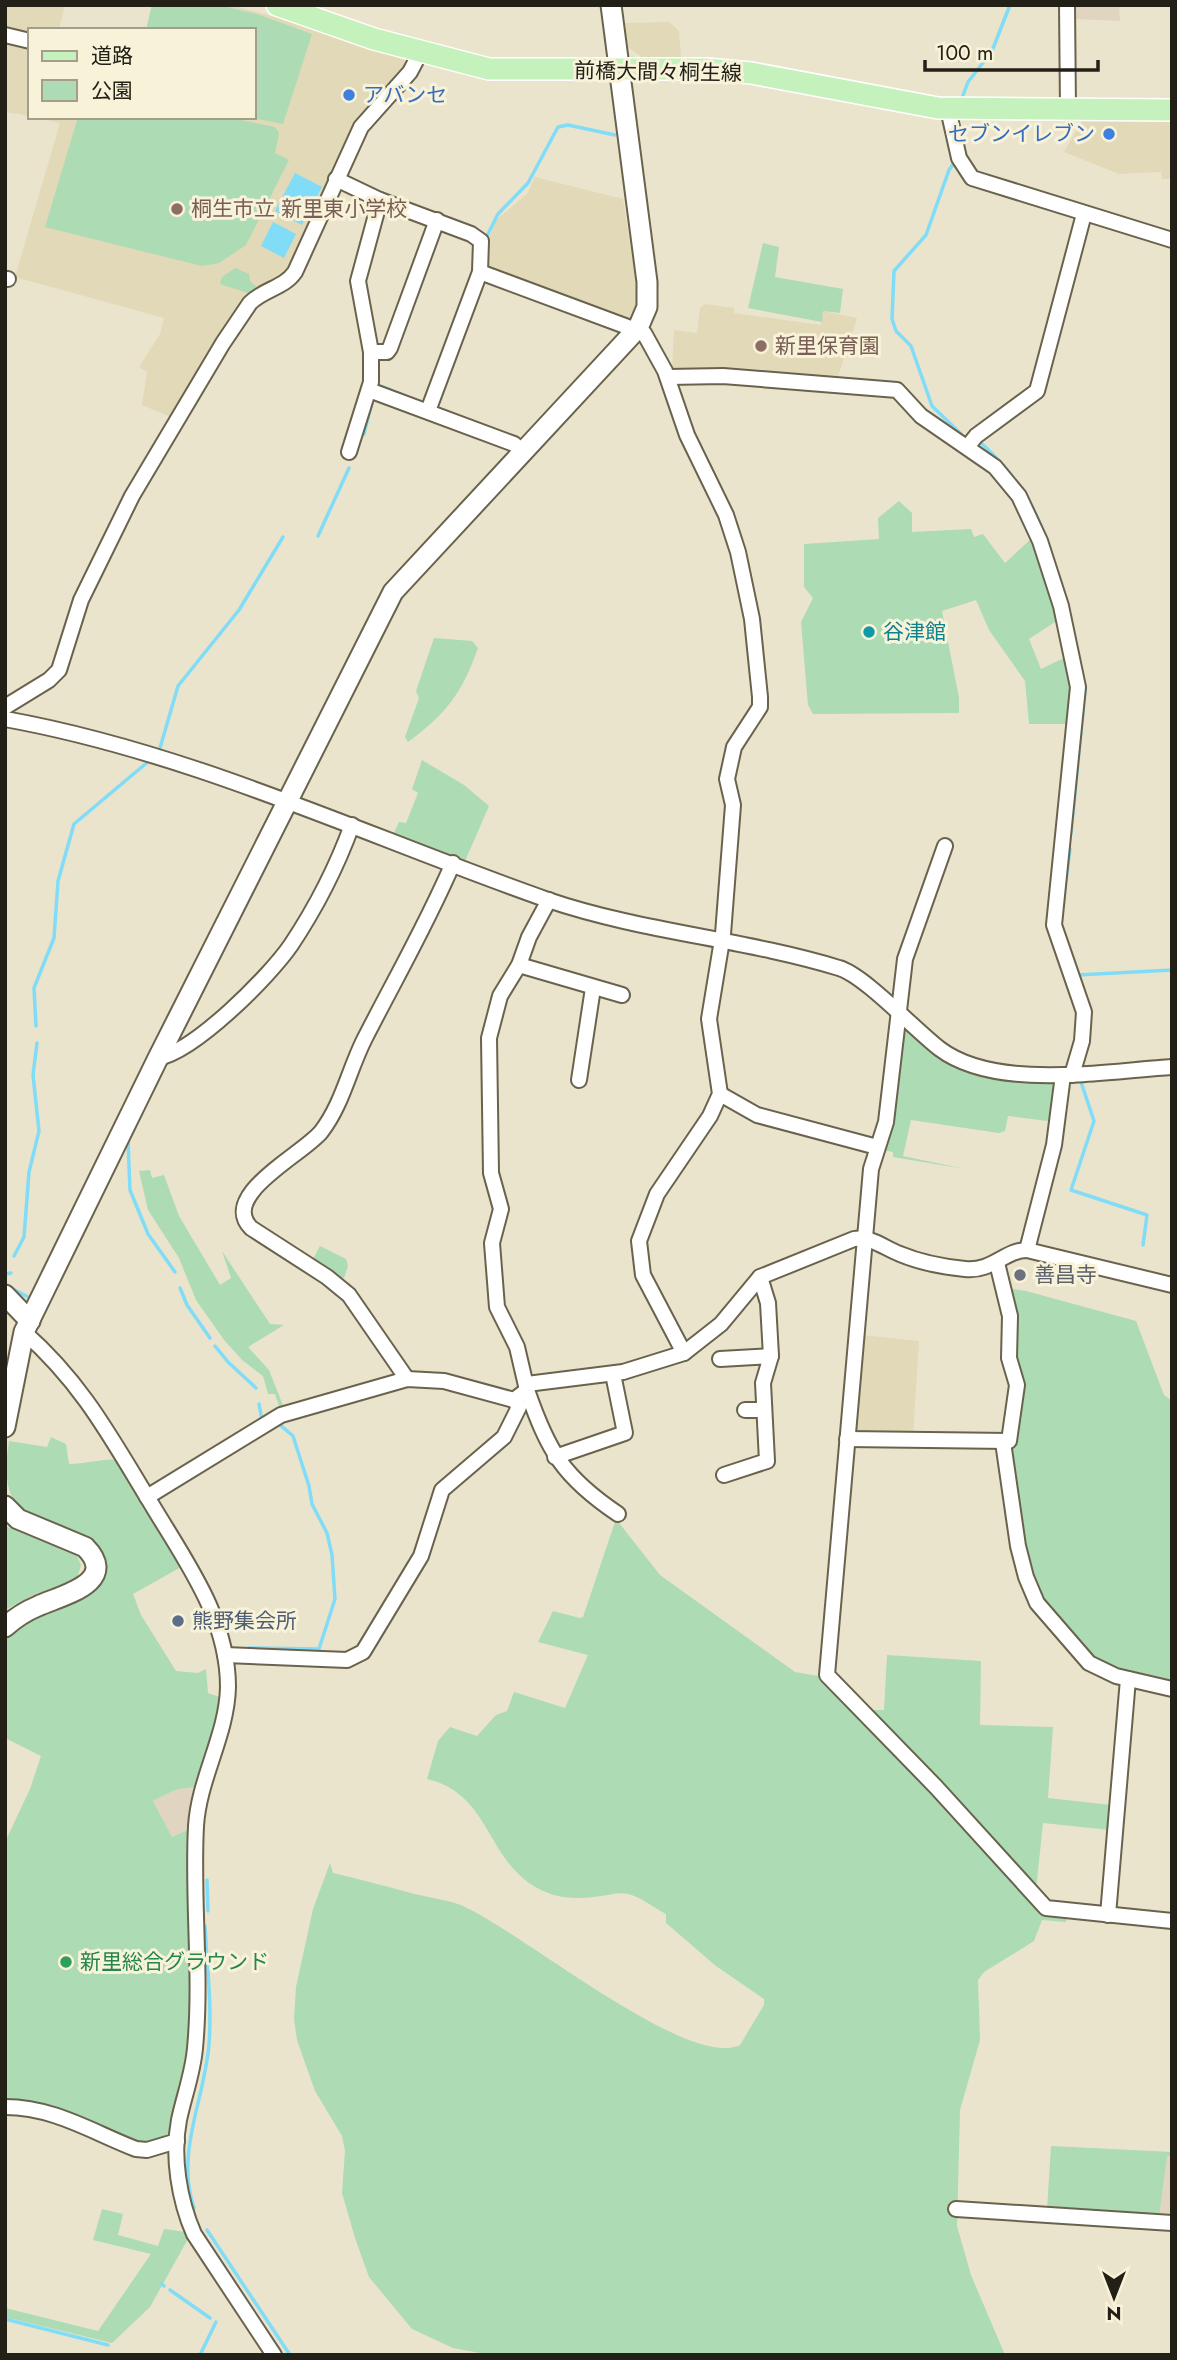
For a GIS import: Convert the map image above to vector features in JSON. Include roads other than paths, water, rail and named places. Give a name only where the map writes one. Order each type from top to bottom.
[{"type":"main road","name":"前橋大間々桐生線","points":[[276,5],[420,53],[489,69],[707,69],[751,72],[883,100],[948,109],[1172,110]]},
{"type":"street","points":[[5,1427],[27,1326],[158,1058],[393,592],[638,328],[647,307],[647,282],[611,5]]},
{"type":"street","points":[[1067,5],[1068,110]]},
{"type":"street","points":[[5,35],[28,41]]},
{"type":"street","points":[[5,707],[49,680],[59,670],[82,600],[132,496],[209,366],[250,303],[260,294],[287,281],[295,272],[336,179],[368,117],[410,72],[420,53]]},
{"type":"street","points":[[948,109],[958,158],[972,178],[1172,240]]},
{"type":"street","points":[[336,179],[380,200],[479,237],[483,252],[480,272],[428,411]]},
{"type":"street","points":[[349,452],[369,390],[371,352],[358,281],[380,200]]},
{"type":"street","points":[[968,446],[976,436],[1037,391],[1084,214]]},
{"type":"street","points":[[371,352],[387,352],[390,348],[437,220]]},
{"type":"street","points":[[480,272],[638,328],[647,337],[668,377],[687,435],[734,539],[749,595],[760,707],[734,747],[727,779],[733,805],[721,942],[709,1026],[720,1094],[710,1116],[657,1194],[639,1241],[643,1275],[684,1353]]},
{"type":"street","points":[[668,377],[723,376],[897,390],[921,416],[968,446],[984,462],[995,467],[1019,496],[1030,517],[1061,606],[1077,674],[1077,699],[1054,925],[1084,1012],[1082,1041],[1067,1075],[1054,1145],[1027,1250]]},
{"type":"street","points":[[369,390],[514,444],[523,452]]},
{"type":"street","points":[[5,719],[140,752],[352,825],[549,900],[847,971],[943,1051],[962,1060],[1023,1074],[1067,1075],[1172,1067]]},
{"type":"street","points":[[158,1058],[171,1055],[222,1018],[281,958],[325,883],[352,825]]},
{"type":"street","points":[[945,846],[911,938],[901,982],[886,1122],[872,1169],[827,1675],[936,1787],[1046,1908],[1172,1920]]},
{"type":"street","points":[[407,1379],[349,1295],[327,1277],[251,1228],[244,1221],[243,1205],[253,1190],[320,1133],[334,1112],[363,1042],[429,920],[453,863]]},
{"type":"street","points":[[549,900],[529,937],[519,965],[500,996],[489,1038],[491,1173],[501,1209],[492,1244],[497,1307],[517,1347],[545,1441],[584,1491],[618,1514]]},
{"type":"street","points":[[519,965],[622,995]]},
{"type":"street","points":[[579,1080],[593,988]]},
{"type":"street","points":[[720,1094],[757,1115],[877,1147]]},
{"type":"street","points":[[514,1401],[527,1387],[613,1374],[684,1353],[721,1324],[760,1278],[829,1247],[866,1238],[902,1255],[960,1268],[977,1269],[998,1263],[1015,1252],[1027,1250],[1172,1285]]},
{"type":"street","points":[[847,1439],[1009,1441],[1017,1384],[1009,1358],[1010,1316],[998,1263]]},
{"type":"street","points":[[724,1475],[767,1461],[763,1383],[771,1356],[768,1303],[760,1278]]},
{"type":"street","points":[[5,1295],[27,1326],[75,1381],[102,1421],[211,1605],[225,1655],[226,1706],[196,1824],[195,2045],[177,2140],[182,2202],[189,2222],[274,2355]]},
{"type":"street","points":[[720,1359],[771,1356]]},
{"type":"street","points":[[555,1457],[625,1433],[627,1429],[613,1374]]},
{"type":"street","points":[[146,1497],[281,1415],[407,1379],[444,1381],[514,1401],[519,1407],[504,1437],[442,1490],[421,1556],[363,1652],[347,1660],[225,1655]]},
{"type":"street","points":[[745,1410],[764,1410]]},
{"type":"street","points":[[1003,1442],[1018,1546],[1026,1577],[1037,1603],[1060,1627],[1081,1657],[1128,1679],[1172,1689]]},
{"type":"street","points":[[5,1506],[18,1519],[85,1547],[92,1556],[94,1569],[91,1580],[81,1589],[26,1611],[5,1627]]},
{"type":"street","points":[[1108,1915],[1128,1679]]},
{"type":"street","points":[[5,2107],[38,2109],[76,2121],[136,2149],[147,2150],[177,2140]]},
{"type":"street","points":[[956,2209],[1172,2222]]},
{"type":"water","points":[[295,173],[322,187],[302,225],[275,211]]},
{"type":"water","points":[[273,222],[296,234],[284,258],[261,246]]},
{"type":"waterway","points":[[962,98],[968,82],[992,51],[1010,5]]},
{"type":"waterway","points":[[486,238],[498,214],[528,183],[558,127],[568,125],[615,135]]},
{"type":"waterway","points":[[954,163],[949,170],[926,235],[894,271],[892,319],[896,331],[911,346],[932,406],[961,434]]},
{"type":"waterway","points":[[381,386],[408,397]]},
{"type":"waterway","points":[[364,434],[372,402]]},
{"type":"waterway","points":[[981,443],[1019,485],[1045,536]]},
{"type":"waterway","points":[[318,536],[349,468]]},
{"type":"waterway","points":[[160,748],[178,686],[239,610],[283,537]]},
{"type":"waterway","points":[[1049,547],[1064,593]]},
{"type":"waterway","points":[[1071,833],[1085,691],[1077,648]]},
{"type":"waterway","points":[[36,1026],[34,988],[54,938],[58,881],[74,824],[149,761]]},
{"type":"waterway","points":[[1061,920],[1070,849]]},
{"type":"waterway","points":[[1077,975],[1172,970]]},
{"type":"waterway","points":[[14,1256],[24,1237],[29,1172],[39,1131],[33,1075],[37,1043]]},
{"type":"waterway","points":[[1081,1082],[1094,1121],[1071,1190],[1147,1215],[1143,1245]]},
{"type":"waterway","points":[[128,1141],[130,1190],[148,1234],[175,1272]]},
{"type":"waterway","points":[[5,1274],[11,1273]]},
{"type":"waterway","points":[[5,1285],[28,1297]]},
{"type":"waterway","points":[[180,1288],[187,1305],[210,1338]]},
{"type":"waterway","points":[[215,1346],[256,1388]]},
{"type":"waterway","points":[[259,1404],[262,1420]]},
{"type":"waterway","points":[[249,1648],[319,1649],[335,1599],[332,1555],[327,1533],[312,1504],[293,1436],[279,1424]]},
{"type":"waterway","points":[[207,1880],[208,1911]]},
{"type":"waterway","points":[[194,2208],[189,2187],[189,2146],[206,2064],[210,2029],[205,1926]]},
{"type":"waterway","points":[[207,2230],[290,2355]]},
{"type":"waterway","points":[[170,2290],[210,2318]]},
{"type":"waterway","points":[[5,2319],[108,2345]]},
{"type":"waterway","points":[[200,2355],[216,2322]]},
{"type":"place","name":"アバンセ","points":[[349,95]]},
{"type":"place","name":"セブンイレブン","points":[[1109,134]]},
{"type":"place","name":"桐生市立 新里東小学校","points":[[177,209]]},
{"type":"place","name":"新里保育園","points":[[761,346]]},
{"type":"place","name":"谷津館","points":[[869,632]]},
{"type":"place","name":"善昌寺","points":[[1020,1275]]},
{"type":"place","name":"熊野集会所","points":[[178,1621]]},
{"type":"place","name":"新里総合グラウンド","points":[[66,1962]]}]
